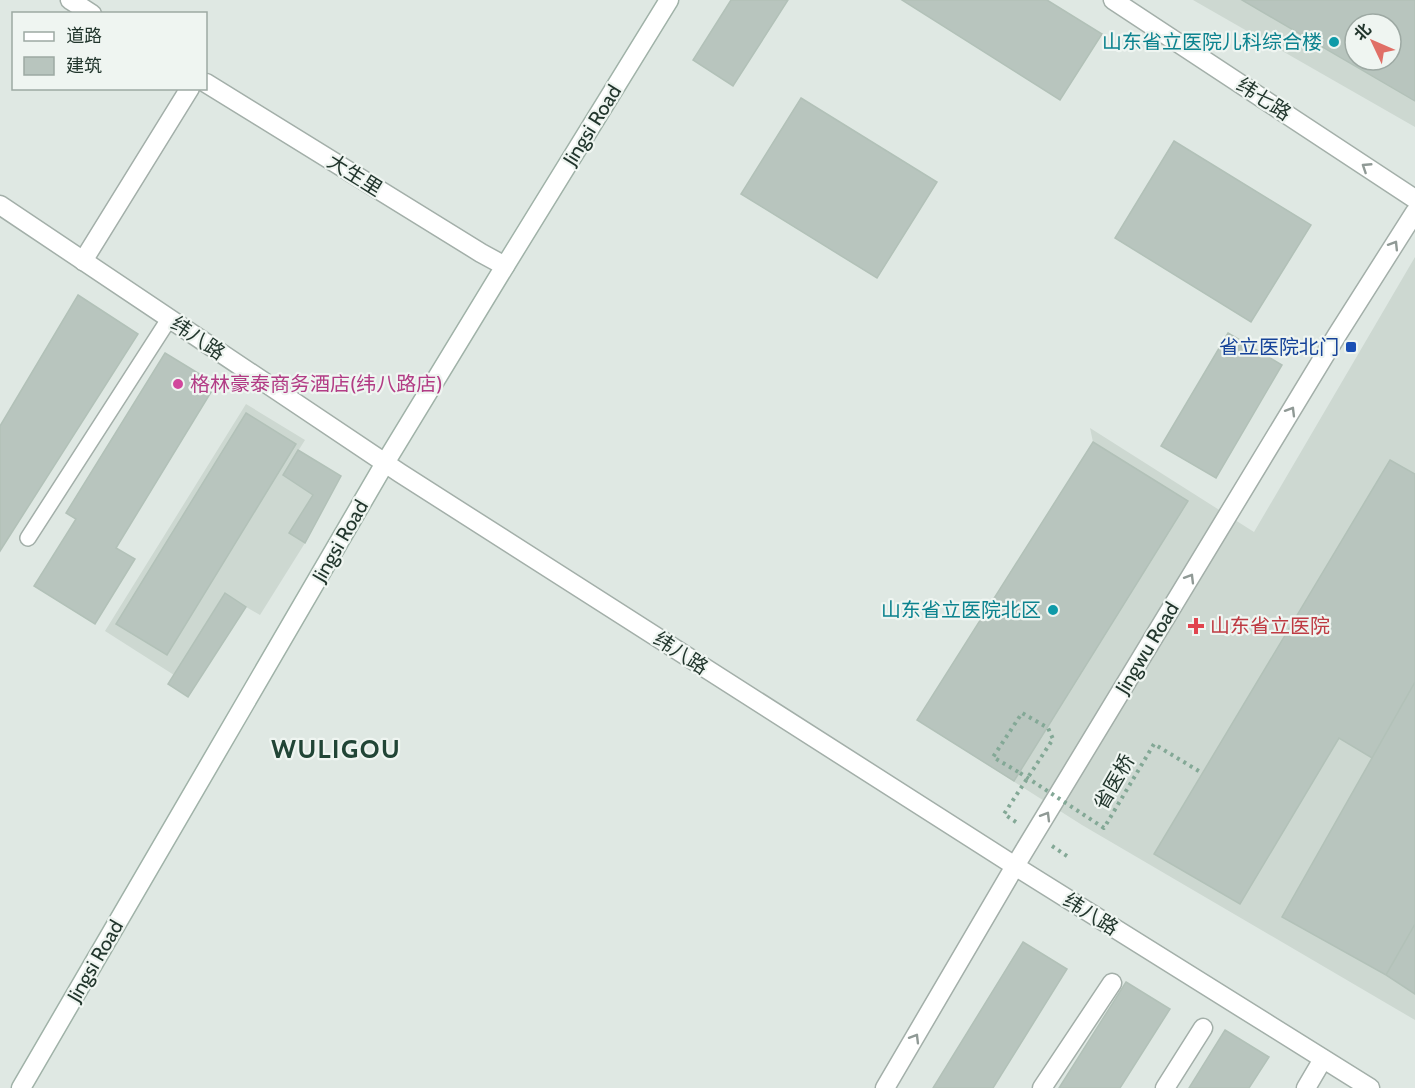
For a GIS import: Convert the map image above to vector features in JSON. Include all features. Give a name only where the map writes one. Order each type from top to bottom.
[{"type":"street","points":[[70,0],[89,12]]},
{"type":"street","name":"Jingsi Road","points":[[21,1088],[385,463],[669,0]]},
{"type":"street","name":"纬七路","points":[[1113,0],[1415,199]]},
{"type":"street","name":"大生里","points":[[207,84],[505,266]]},
{"type":"street","points":[[83,261],[189,90]]},
{"type":"street","name":"纬八路","points":[[0,205],[385,463],[1015,866],[1370,1088]]},
{"type":"street","name":"Jingwu Road","points":[[885,1088],[1015,866],[1337,335],[1415,212]]},
{"type":"street","points":[[1042,1088],[1112,983]]},
{"type":"street","points":[[1165,1088],[1203,1028]]},
{"type":"street","points":[[1306,1088],[1323,1059]]},
{"type":"lane","points":[[28,538],[169,318]]},
{"type":"path","name":"省医桥","points":[[1048,728],[1022,713],[993,757],[1104,828],[1154,744],[1202,773]]},
{"type":"shaded area","points":[[1193,0],[1415,0],[1415,127]]},
{"type":"shaded area","name":"山东省立医院","points":[[1415,257],[1415,1020],[1082,825],[917,720],[1093,442],[1090,428],[1254,532]]},
{"type":"shaded area","points":[[246,404],[305,440],[283,475],[313,495],[289,533],[305,543],[260,615],[224,594],[174,675],[105,631]]},
{"type":"building","points":[[731,0],[788,0],[733,86],[693,60]]},
{"type":"building","points":[[902,0],[1047,0],[1102,34],[1060,100]]},
{"type":"building","name":"山东省立医院儿科综合楼","points":[[1242,0],[1415,0],[1415,101],[1365,72],[1403,72],[1403,12],[1343,12],[1343,59]]},
{"type":"building","points":[[801,98],[937,182],[877,278],[741,194]]},
{"type":"building","points":[[1174,141],[1311,225],[1251,322],[1115,238]]},
{"type":"building","points":[[78,295],[138,334],[0,551],[0,426]]},
{"type":"building","points":[[1228,333],[1282,365],[1216,478],[1161,446]]},
{"type":"building","points":[[165,353],[216,384],[116,548],[135,559],[95,624],[34,586],[76,519],[66,513]]},
{"type":"building","points":[[246,413],[296,444],[167,655],[116,624]]},
{"type":"building","name":"山东省立医院北区","points":[[1093,442],[1188,501],[1014,781],[917,720]]},
{"type":"building","points":[[298,450],[341,476],[305,543],[289,533],[313,495],[283,475]]},
{"type":"building","points":[[1390,460],[1415,474],[1415,682],[1372,758],[1339,738],[1240,904],[1154,854]]},
{"type":"building","points":[[225,593],[246,607],[188,697],[168,684]]},
{"type":"building","points":[[1415,682],[1415,924],[1386,975],[1282,917]]},
{"type":"building","points":[[1415,924],[1415,994],[1386,975]]},
{"type":"building","points":[[1023,942],[1067,969],[993,1088],[933,1088]]},
{"type":"building","points":[[1126,982],[1170,1009],[1120,1088],[1059,1088]]},
{"type":"building","points":[[1225,1030],[1269,1057],[1249,1088],[1189,1088]]},
{"type":"place","name":"山东省立医院儿科综合楼","points":[[1334,42]]},
{"type":"place","name":"省立医院北门","points":[[1351,347]]},
{"type":"place","name":"格林豪泰商务酒店(纬八路店)","points":[[178,384]]},
{"type":"place","name":"山东省立医院北区","points":[[1053,610]]},
{"type":"place","name":"山东省立医院","points":[[1196,626]]},
{"type":"district","name":"WULIGOU","points":[[336,749]]}]
